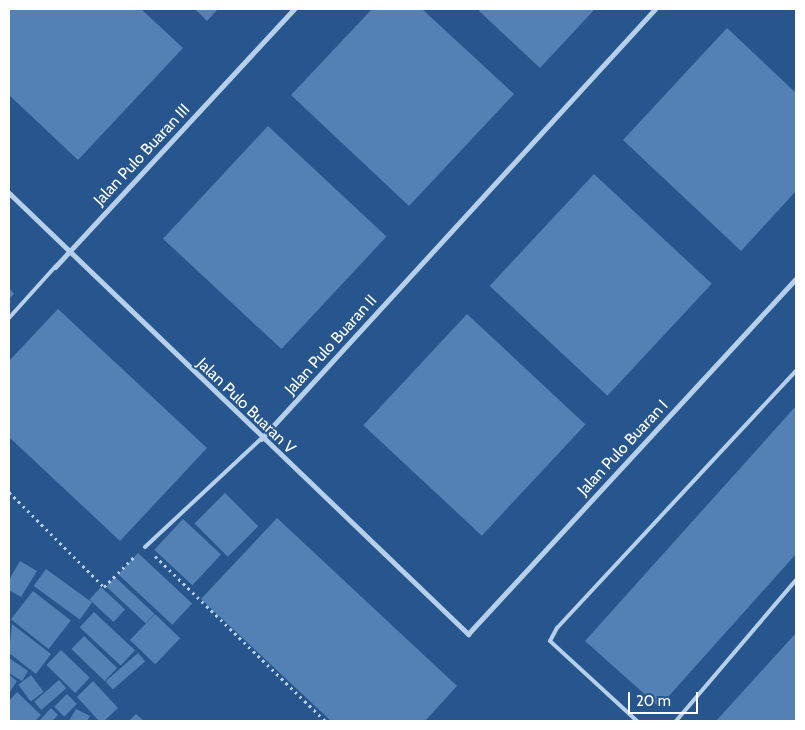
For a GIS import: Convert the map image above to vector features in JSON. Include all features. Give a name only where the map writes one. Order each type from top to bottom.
[{"type":"street","name":"Jalan Pulo Buaran III","points":[[55,267],[294,9]]},
{"type":"street","name":"Jalan Pulo Buaran II","points":[[261,439],[655,9]]},
{"type":"street","name":"Jalan Pulo Buaran V","points":[[9,193],[71,251],[261,439],[468,634]]},
{"type":"street","name":"Jalan Pulo Buaran I","points":[[468,634],[796,278]]},
{"type":"lane","name":"Jalan Pulo Buaran III","points":[[9,318],[55,267]]},
{"type":"lane","points":[[637,721],[550,641],[557,628],[796,371]]},
{"type":"lane","name":"Jalan Pulo Buaran II","points":[[145,546],[261,439]]},
{"type":"lane","points":[[676,721],[796,580]]},
{"type":"path","points":[[9,492],[104,587],[145,546],[325,721]]},
{"type":"building","points":[[9,9],[141,9],[183,48],[78,160],[9,95]]},
{"type":"building","points":[[195,9],[218,9],[207,21]]},
{"type":"building","points":[[372,9],[422,9],[514,94],[409,206],[291,95]]},
{"type":"building","points":[[477,9],[595,9],[540,68]]},
{"type":"building","points":[[727,28],[796,93],[796,191],[741,251],[623,140]]},
{"type":"building","points":[[268,126],[386,236],[281,349],[163,239]]},
{"type":"building","points":[[594,174],[712,284],[607,396],[490,286]]},
{"type":"building","points":[[9,288],[14,294],[9,299]]},
{"type":"building","points":[[58,309],[207,448],[120,541],[9,437],[9,361]]},
{"type":"building","points":[[467,314],[585,424],[482,536],[363,425]]},
{"type":"building","points":[[796,406],[796,554],[659,707],[585,641]]},
{"type":"building","points":[[225,493],[258,526],[228,557],[195,523]]},
{"type":"building","points":[[277,518],[457,686],[425,721],[331,721],[201,599]]},
{"type":"building","points":[[183,519],[221,554],[192,585],[154,550]]},
{"type":"building","points":[[138,553],[192,603],[172,625],[118,574]]},
{"type":"building","points":[[20,561],[37,571],[21,597],[9,590],[9,580]]},
{"type":"building","points":[[46,569],[92,603],[80,619],[34,586]]},
{"type":"building","points":[[115,577],[154,614],[146,623],[106,587]]},
{"type":"building","points":[[101,587],[125,610],[114,622],[89,599]]},
{"type":"building","points":[[33,591],[71,621],[49,649],[11,619]]},
{"type":"building","points":[[94,612],[135,650],[121,666],[80,627]]},
{"type":"building","points":[[155,614],[180,638],[155,664],[130,640]]},
{"type":"building","points":[[12,624],[51,654],[36,674],[9,653]]},
{"type":"building","points":[[796,633],[796,721],[716,721]]},
{"type":"building","points":[[84,636],[117,668],[105,681],[71,649]]},
{"type":"building","points":[[61,650],[90,678],[75,693],[46,665]]},
{"type":"building","points":[[138,653],[145,661],[113,690],[106,681]]},
{"type":"building","points":[[9,658],[28,671],[22,681],[9,673]]},
{"type":"building","points":[[9,675],[17,681],[9,693]]},
{"type":"building","points":[[31,675],[44,692],[31,701],[18,685]]},
{"type":"building","points":[[59,680],[66,688],[41,710],[34,702]]},
{"type":"building","points":[[93,681],[118,708],[104,721],[99,721],[77,697]]},
{"type":"building","points":[[17,692],[41,715],[35,721],[9,720],[9,701]]},
{"type":"building","points":[[67,694],[77,704],[64,717],[54,707]]},
{"type":"building","points":[[51,708],[58,715],[52,721],[39,721]]},
{"type":"building","points":[[76,709],[90,716],[87,721],[69,721]]},
{"type":"building","points":[[136,714],[144,721],[129,721]]}]
